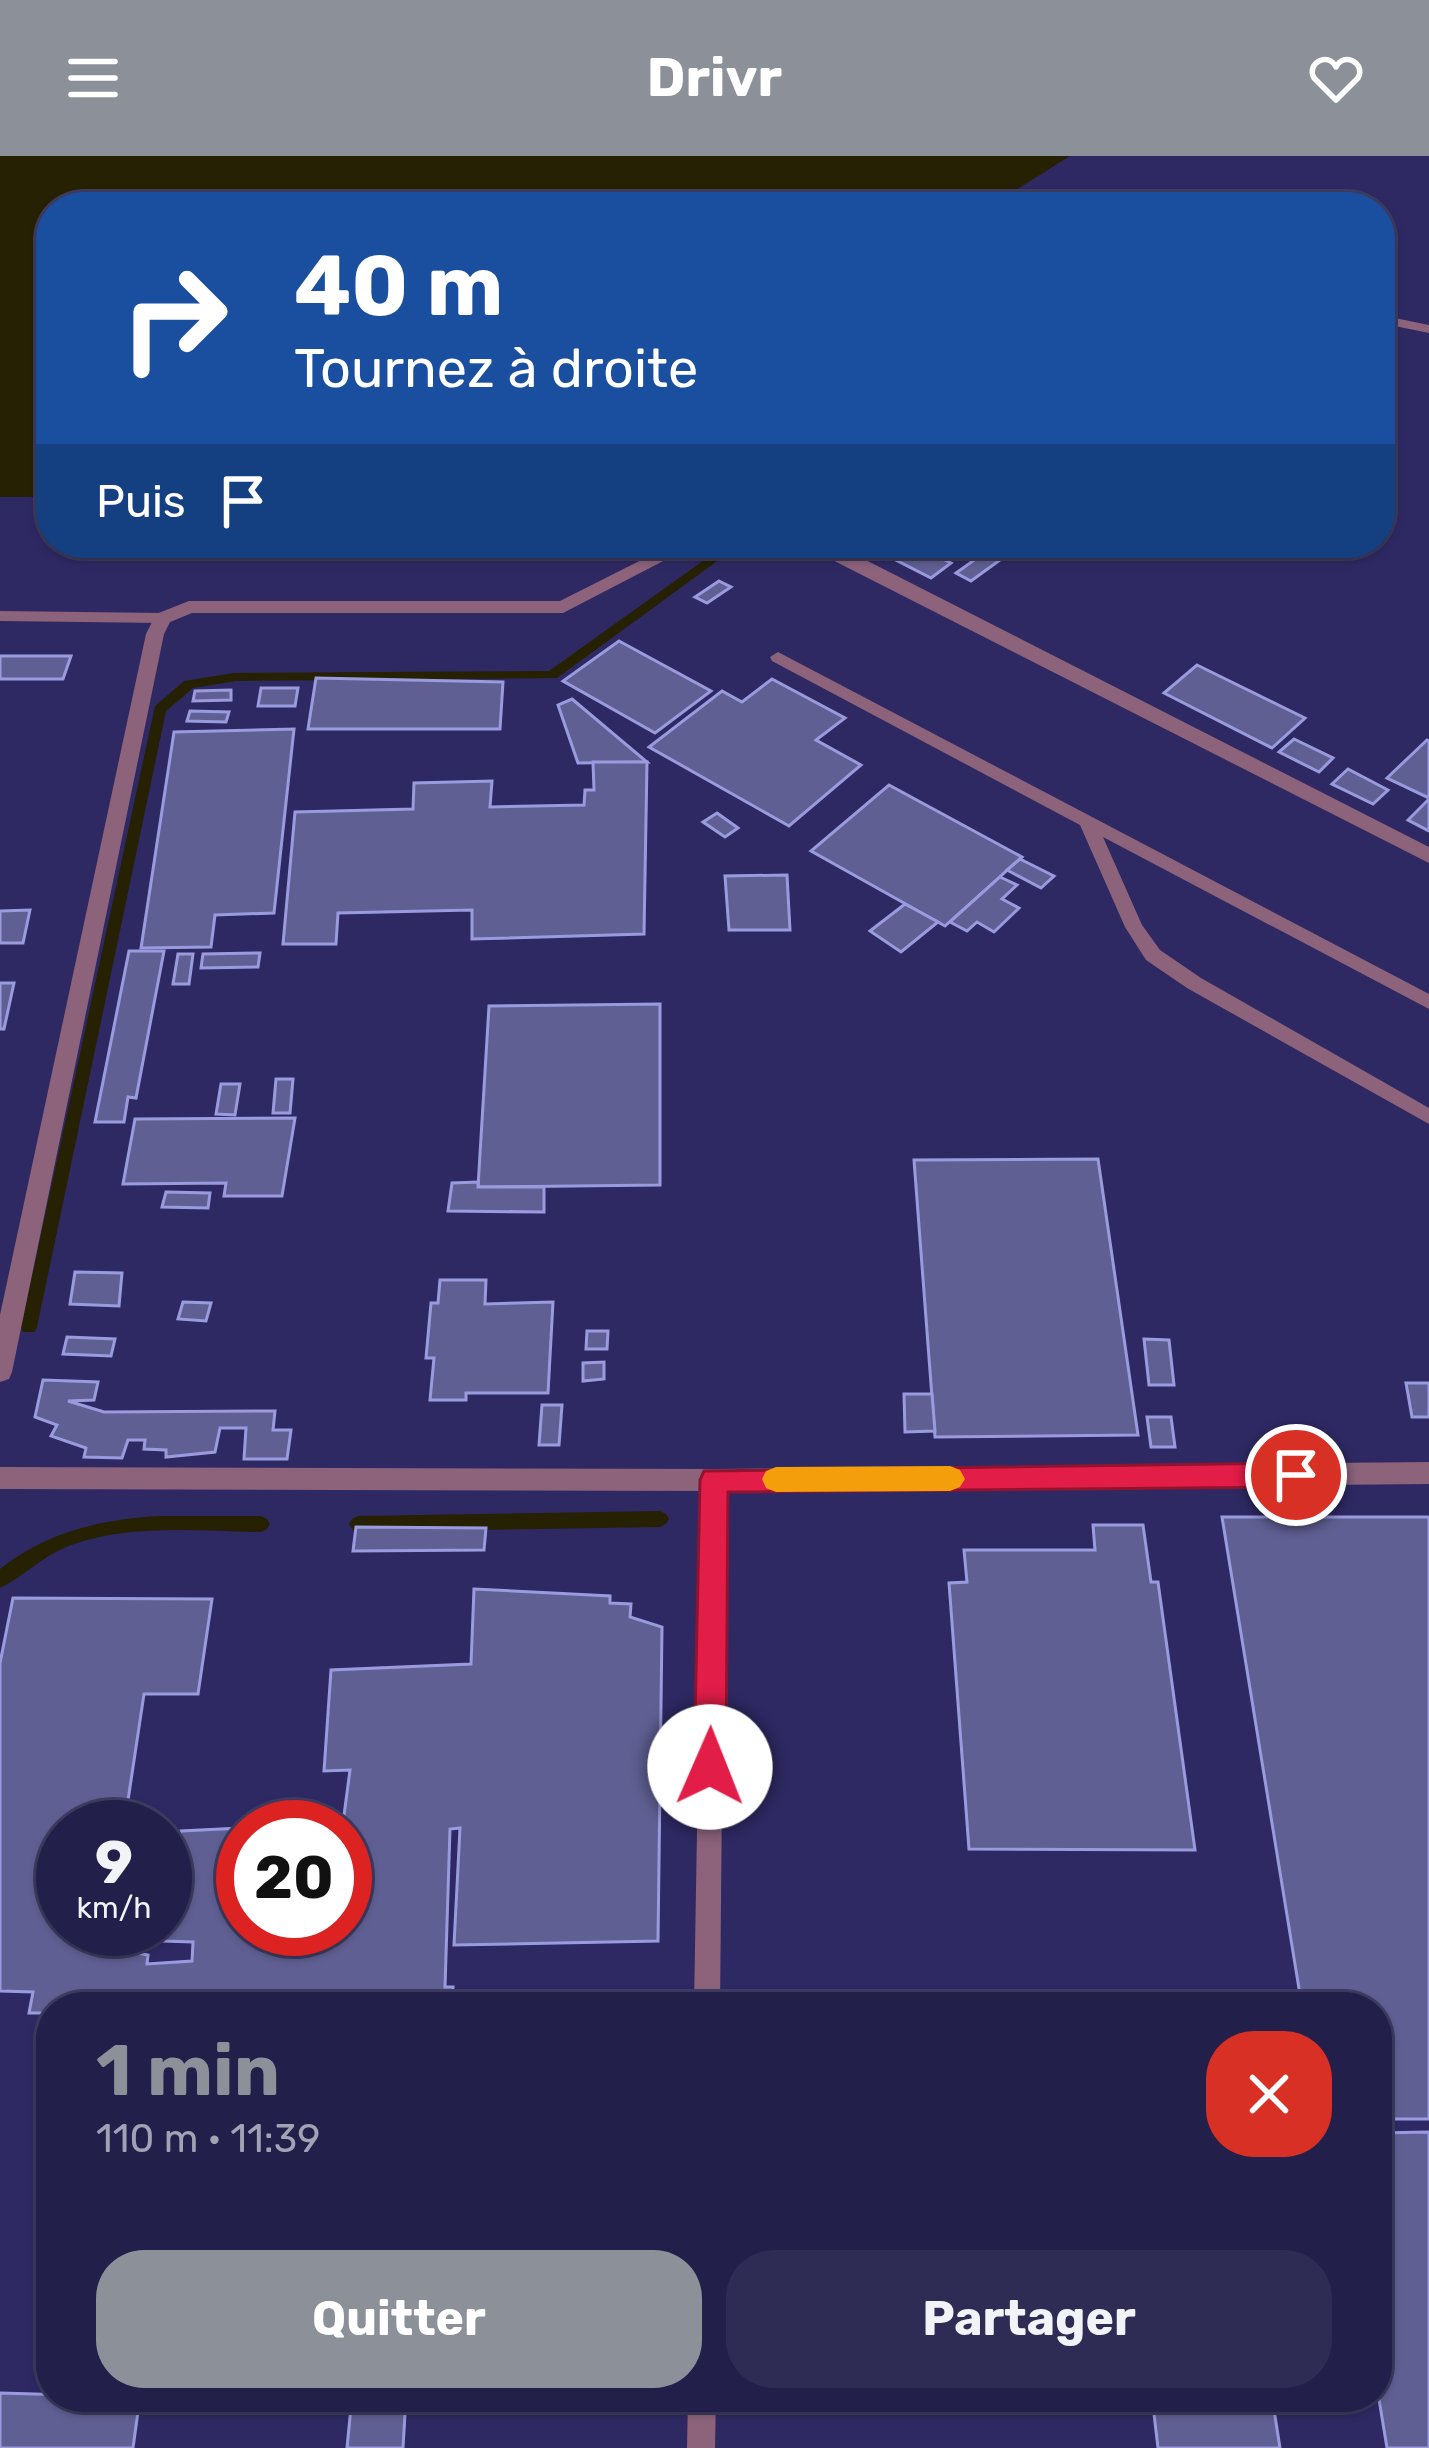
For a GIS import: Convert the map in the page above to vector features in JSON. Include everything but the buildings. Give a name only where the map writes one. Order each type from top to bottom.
[{"type":"street","points":[[0,1372],[155,634],[163,618],[189,607],[563,607],[659,558]]},
{"type":"street","points":[[844,558],[1429,856]]},
{"type":"street","points":[[0,1478],[714,1480],[1429,1473]]},
{"type":"lane","points":[[1395,323],[1429,329]]},
{"type":"lane","points":[[0,616],[163,618]]},
{"type":"lane","points":[[778,657],[1429,1002]]},
{"type":"lane","points":[[1087,820],[1134,927],[1153,955],[1429,1117]]},
{"type":"lane","points":[[707,1992],[714,1480]]},
{"type":"lane","points":[[701,2448],[702,2412]]},
{"type":"shaded area","points":[[0,156],[1070,156],[1013,192],[36,192],[36,497],[0,497]]},
{"type":"waterway","points":[[238,677],[552,675],[715,558]]},
{"type":"waterway","points":[[29,1327],[160,709],[189,684],[234,677]]},
{"type":"waterway","points":[[358,1524],[660,1519]]},
{"type":"waterway","points":[[0,1580],[28,1558],[90,1532],[157,1524],[261,1524]]},
{"type":"slow traffic","points":[[776,1479],[950,1479]]},
{"type":"route","points":[[710,1767],[714,1480],[1296,1475]]}]
